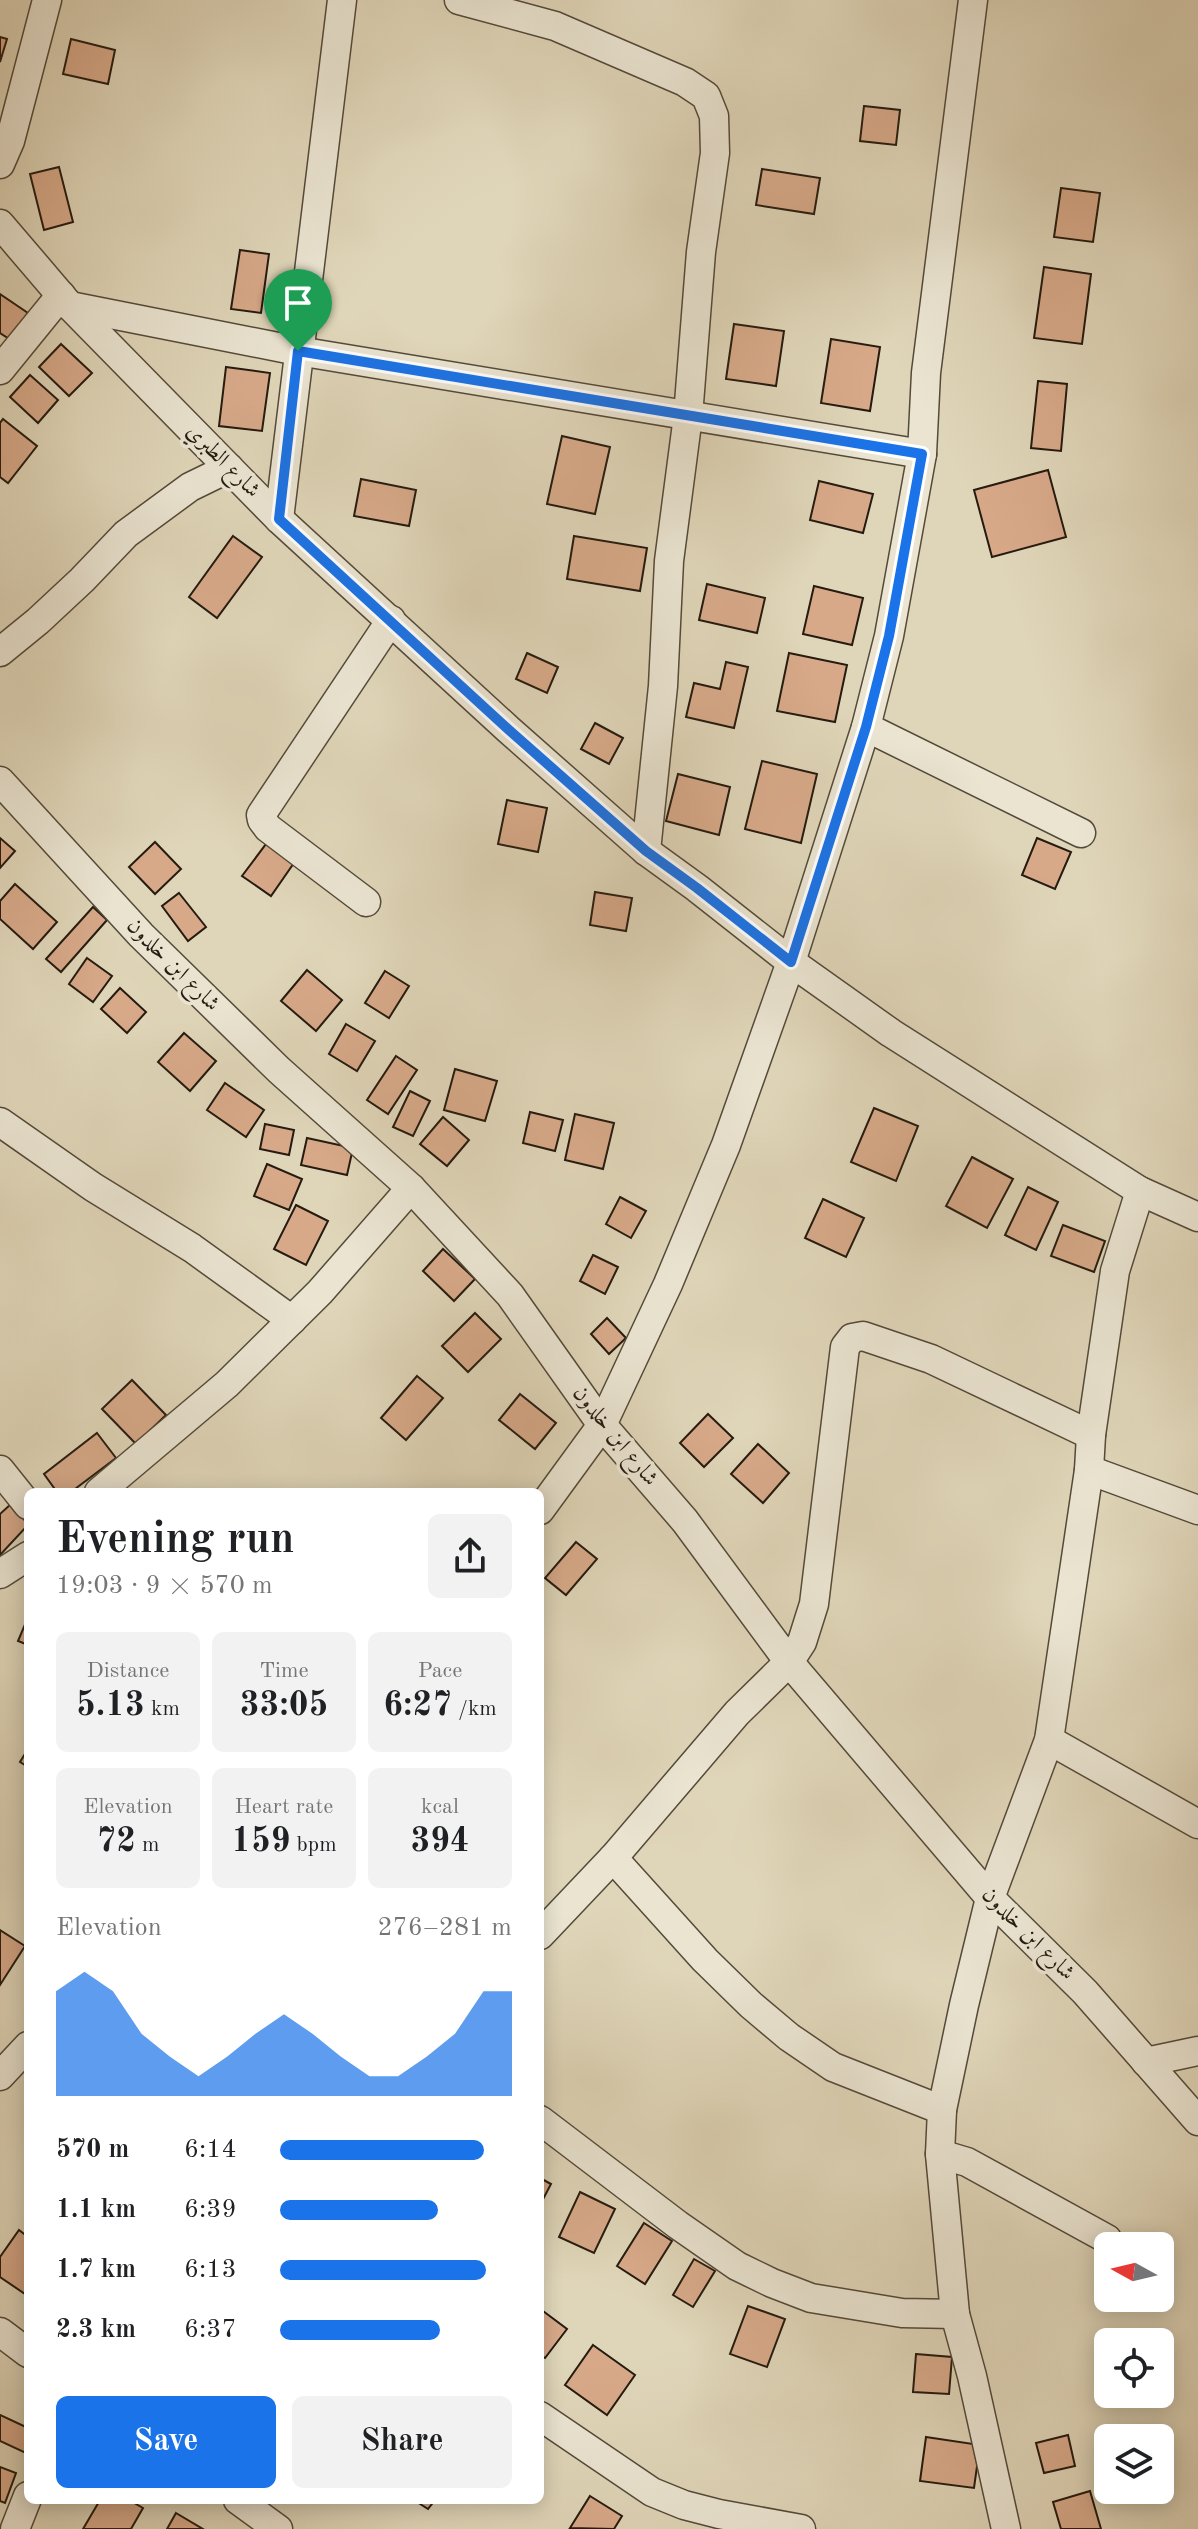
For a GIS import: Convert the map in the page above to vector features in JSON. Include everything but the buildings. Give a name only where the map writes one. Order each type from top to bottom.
[{"type":"street","points":[[0,164],[10,141],[47,0]]},
{"type":"street","points":[[279,519],[342,0]]},
{"type":"street","points":[[459,0],[555,26],[685,82],[706,96],[714,116],[715,153],[701,252],[688,416],[669,561],[663,686],[646,851]]},
{"type":"street","points":[[544,1505],[602,1425],[668,1284],[726,1145],[791,962],[866,727],[889,636],[922,454],[926,373],[973,0]]},
{"type":"street","name":"شارع الطبري","points":[[0,224],[65,300],[279,519],[646,851],[791,962],[891,1033],[1140,1191],[1198,1217]]},
{"type":"street","points":[[0,370],[65,300],[298,351],[922,454]]},
{"type":"street","points":[[0,652],[82,580],[126,534],[190,487],[229,468]]},
{"type":"street","points":[[366,902],[268,828],[261,815],[391,620]]},
{"type":"street","points":[[866,727],[1081,833]]},
{"type":"street","name":"شارع ابن خلدون","points":[[0,781],[141,935],[279,1070],[411,1188],[510,1295],[602,1425],[685,1521],[789,1662],[990,1898],[1085,1992],[1198,2121]]},
{"type":"street","points":[[0,1122],[93,1187],[192,1248],[292,1320]]},
{"type":"street","points":[[104,1488],[227,1384],[320,1292],[411,1188]]},
{"type":"street","points":[[1006,2529],[955,2314],[940,2154],[942,2110],[990,1898],[1049,1740],[1115,1271],[1140,1191]]},
{"type":"street","points":[[544,1931],[613,1858],[737,1713],[789,1662],[805,1634],[814,1604],[845,1347],[852,1338],[863,1336],[931,1359],[1091,1435]]},
{"type":"street","points":[[0,1470],[24,1500]]},
{"type":"street","points":[[1089,1470],[1198,1510]]},
{"type":"street","points":[[0,1574],[24,1559]]},
{"type":"street","points":[[1049,1740],[1198,1824]]},
{"type":"street","points":[[613,1858],[705,1960],[789,2037],[833,2067],[942,2110]]},
{"type":"street","points":[[1146,2062],[1198,2051]]},
{"type":"street","points":[[544,2123],[678,2225],[737,2266],[772,2283],[811,2298],[902,2313],[955,2314]]},
{"type":"street","points":[[940,2154],[967,2162],[1094,2232]]},
{"type":"street","points":[[0,2332],[24,2350]]},
{"type":"street","points":[[544,2419],[652,2492],[719,2514],[801,2529]]},
{"type":"street","points":[[15,2529],[25,2504]]},
{"type":"street","points":[[244,2504],[278,2529]]},
{"type":"route","points":[[298,351],[922,454],[889,636],[866,727],[791,962],[646,851],[279,519],[298,351]]}]
